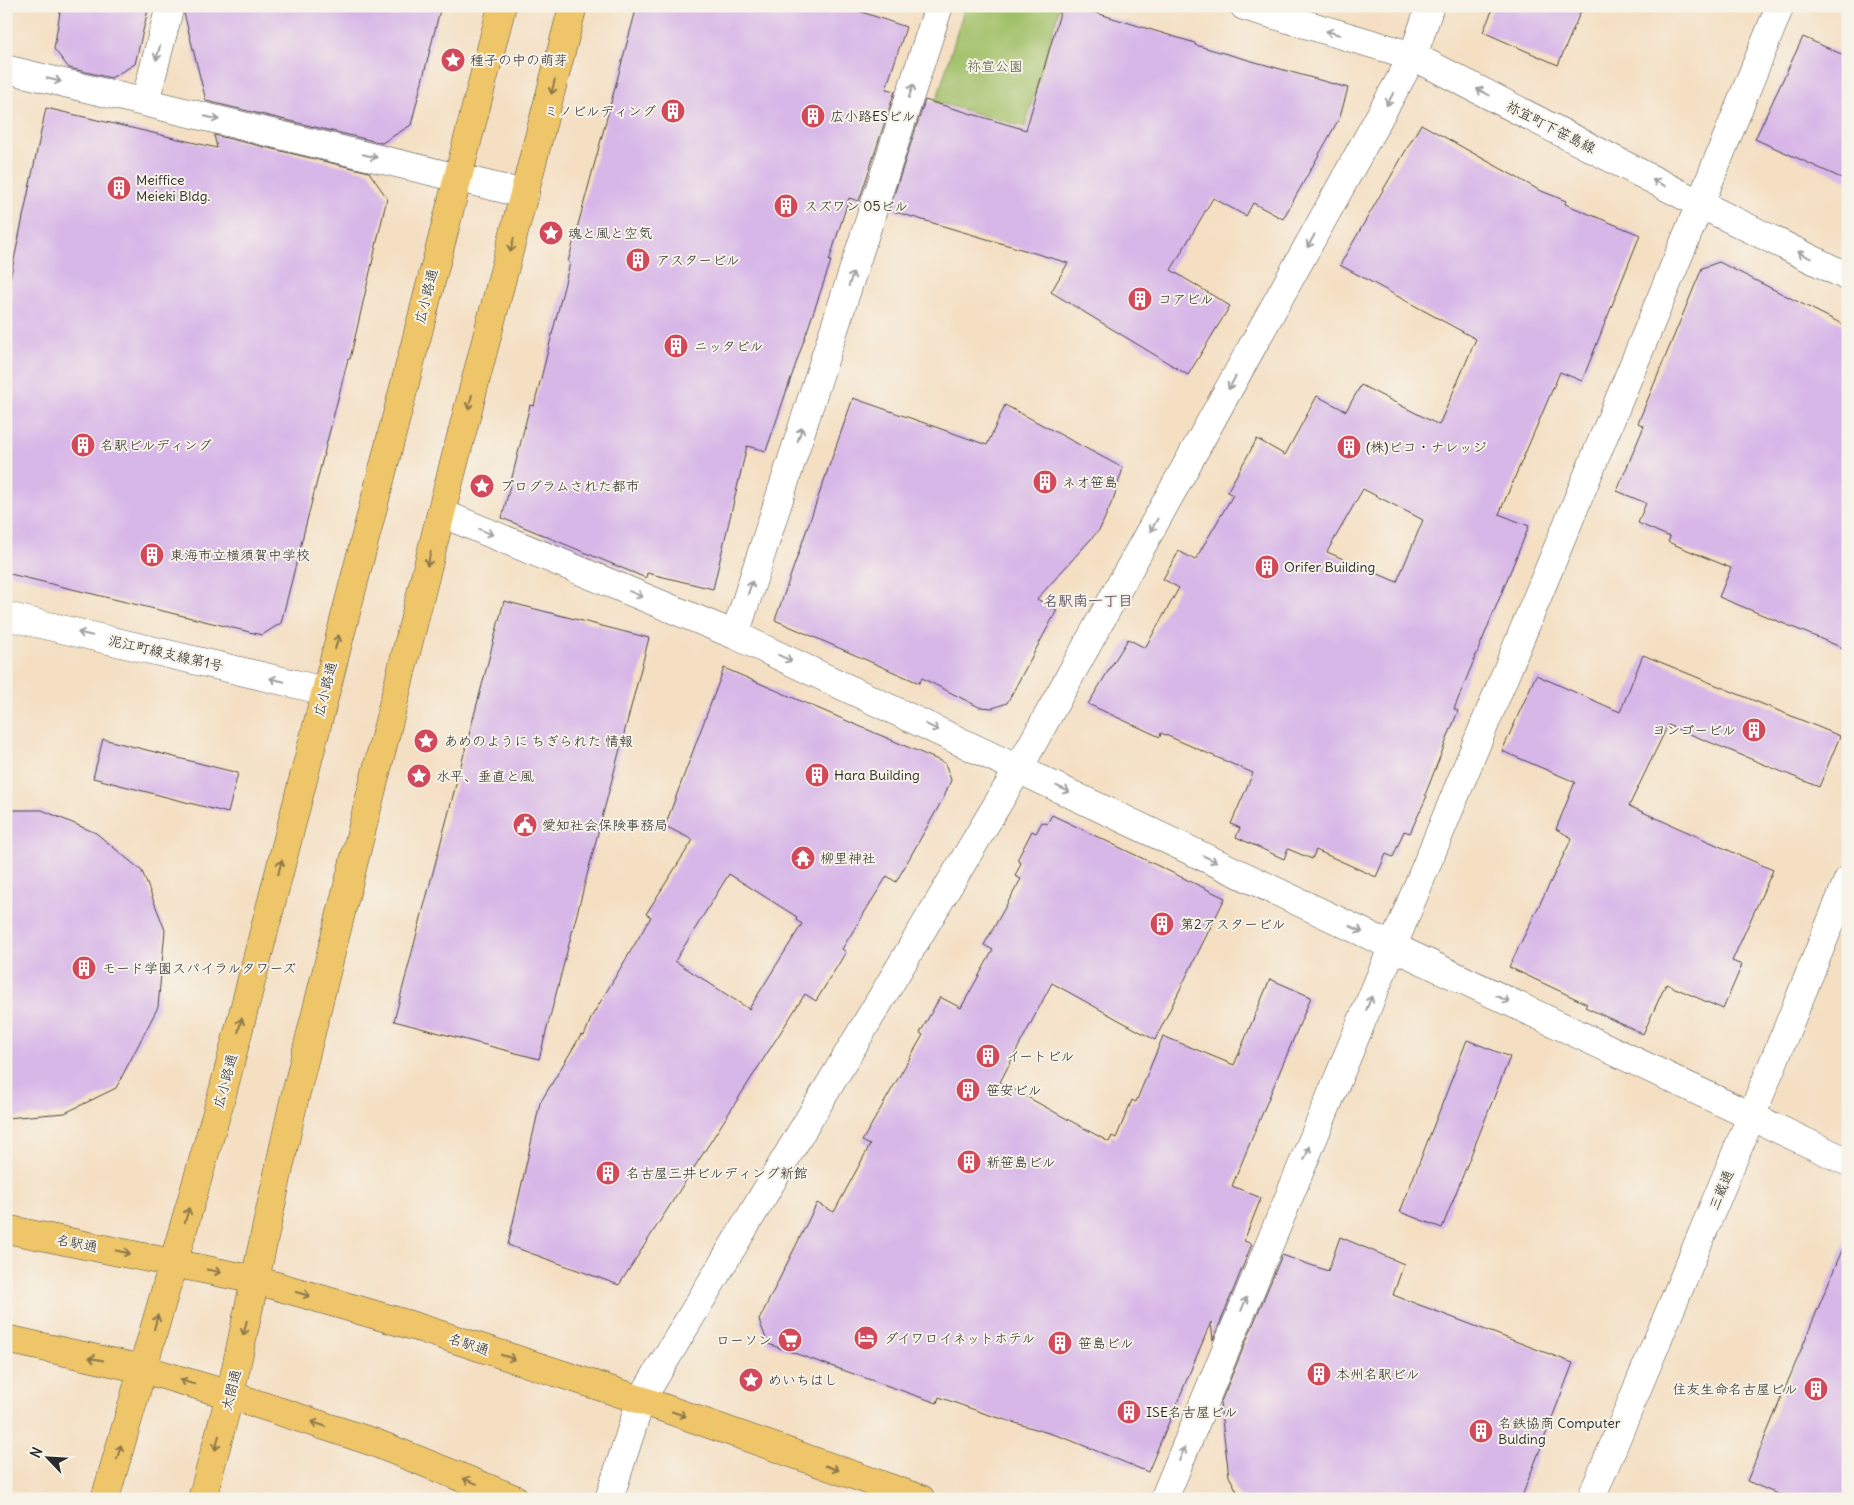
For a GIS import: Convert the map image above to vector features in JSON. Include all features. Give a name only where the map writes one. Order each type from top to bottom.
[{"type":"main road","name":"広小路通","points":[[143,1369],[223,1092],[502,6]]},
{"type":"main road","points":[[256,1280],[292,1110],[441,513],[573,6]]},
{"type":"main road","name":"名駅通","points":[[6,1229],[256,1280],[417,1327],[642,1400],[921,1499]]},
{"type":"main road","name":"太閤通","points":[[202,1499],[230,1396],[256,1280]]},
{"type":"main road","points":[[6,1339],[143,1369],[230,1396],[373,1442],[515,1499]]},
{"type":"main road","points":[[105,1499],[143,1369]]},
{"type":"street","points":[[145,102],[170,6]]},
{"type":"street","points":[[736,635],[939,6]]},
{"type":"street","name":"祢宜町下笹島線","points":[[1244,6],[1413,56],[1700,204],[1848,277]]},
{"type":"street","points":[[609,1499],[642,1400],[1019,768],[1413,56],[1430,6]]},
{"type":"street","points":[[1164,1499],[1700,204],[1780,6]]},
{"type":"street","points":[[6,69],[525,194]]},
{"type":"street","points":[[441,513],[736,635],[1848,1162]]},
{"type":"street","name":"泥江町線支線第1号","points":[[6,616],[325,691]]},
{"type":"street","name":"三蔵通","points":[[1591,1499],[1848,880]]},
{"type":"green space","name":"祢宣公園","points":[[965,6],[1060,6],[1025,127],[936,102]]},
{"type":"building","points":[[61,6],[149,6],[135,64],[111,78],[69,68],[54,49]]},
{"type":"building","points":[[185,6],[441,6],[411,125],[382,143],[206,101],[184,13]]},
{"type":"building","points":[[637,6],[844,6],[906,27],[886,89],[895,91],[859,201],[849,198],[829,261],[831,261],[766,451],[747,446],[713,589],[647,573],[646,578],[502,518],[530,405],[534,406],[570,263],[568,262]]},
{"type":"building","points":[[1062,6],[1073,6],[1195,43],[1195,45],[1348,88],[1340,117],[1283,219],[1253,203],[1246,216],[1213,198],[1171,270],[1230,306],[1188,375],[1051,292],[1068,263],[889,210],[925,100],[1026,130]]},
{"type":"building","points":[[1494,6],[1583,6],[1558,65],[1483,32]]},
{"type":"building","points":[[1803,37],[1848,57],[1848,181],[1755,139]]},
{"type":"building","points":[[46,108],[217,148],[214,135],[369,172],[387,198],[350,359],[348,359],[281,623],[262,635],[6,573],[6,298]]},
{"type":"building","points":[[1421,124],[1539,190],[1566,201],[1565,204],[1640,235],[1582,381],[1560,372],[1499,514],[1529,526],[1454,709],[1458,711],[1425,795],[1427,796],[1410,833],[1404,831],[1393,857],[1386,854],[1376,877],[1316,850],[1312,859],[1288,849],[1284,859],[1236,837],[1240,828],[1231,824],[1253,773],[1161,733],[1160,737],[1088,704],[1128,639],[1145,648],[1179,588],[1163,579],[1179,551],[1195,560],[1233,495],[1227,492],[1257,439],[1285,455],[1317,396],[1346,411],[1361,385],[1439,425],[1476,339],[1340,265]],"holes":[[[1363,489],[1423,520],[1397,582],[1327,552]]]},
{"type":"building","points":[[1719,262],[1848,327],[1848,650],[1719,597],[1731,568],[1668,542],[1670,537],[1638,523],[1646,503],[1617,491],[1644,426],[1638,423],[1702,268]]},
{"type":"building","points":[[853,398],[987,445],[1005,405],[1123,468],[1114,497],[1100,529],[1037,599],[1057,610],[1007,703],[993,708],[979,707],[922,678],[919,683],[775,620]]},
{"type":"building","points":[[504,601],[649,638],[539,1059],[394,1021]]},
{"type":"building","points":[[1643,655],[1840,736],[1819,787],[1668,725],[1629,806],[1773,870],[1732,961],[1742,965],[1723,1009],[1666,984],[1643,1034],[1585,1007],[1587,1004],[1509,967],[1572,838],[1556,829],[1575,782],[1502,751],[1536,675],[1620,712]]},
{"type":"building","points":[[724,668],[945,763],[951,780],[944,797],[896,882],[887,876],[842,949],[846,952],[816,1001],[805,994],[619,1285],[508,1245],[540,1103],[581,1035],[584,1036],[592,1016],[651,917],[646,914],[693,840],[665,826]],"holes":[[[729,874],[797,917],[796,920],[802,924],[749,1009],[675,961]]]},
{"type":"building","points":[[103,739],[238,773],[228,813],[93,778]]},
{"type":"building","name":"モード学園スパイラルタワーズ","points":[[6,810],[42,810],[96,833],[142,871],[165,930],[158,1007],[116,1088],[65,1113],[6,1118]]},
{"type":"building","points":[[1052,815],[1225,898],[1155,1040],[1052,983],[1000,1082],[1109,1142],[1112,1136],[1116,1138],[1132,1100],[1136,1102],[1163,1036],[1234,1065],[1270,979],[1311,997],[1232,1186],[1261,1198],[1244,1241],[1252,1244],[1213,1340],[1211,1322],[1148,1472],[1065,1438],[986,1414],[939,1397],[937,1403],[768,1344],[759,1320],[817,1203],[834,1212],[870,1145],[862,1141],[923,1035],[920,1033],[940,997],[961,1008],[993,950],[984,945],[1021,879],[1015,876],[1021,863],[1017,860],[1032,831],[1036,833],[1042,822],[1047,824]]},
{"type":"building","points":[[1467,1040],[1510,1057],[1442,1228],[1400,1212]]},
{"type":"building","points":[[1340,1237],[1404,1264],[1393,1295],[1573,1363],[1521,1499],[1241,1499],[1229,1476],[1220,1404],[1282,1255],[1328,1271]]},
{"type":"building","name":"住友生命名古屋ビル","points":[[1847,1238],[1848,1499],[1789,1499],[1747,1481]]},
{"type":"place","name":"種子の中の萌芽","points":[[453,60]]},
{"type":"place","name":"ミノビルディング","points":[[673,111]]},
{"type":"place","name":"広小路ESビル","points":[[813,116]]},
{"type":"place","name":"Meiffice Meieki Bldg.","points":[[119,188]]},
{"type":"place","name":"スズワン 05ビル","points":[[786,206]]},
{"type":"place","name":"魂と風と空気","points":[[551,233]]},
{"type":"place","name":"アスタービル","points":[[638,260]]},
{"type":"place","name":"コアビル","points":[[1140,299]]},
{"type":"place","name":"ニッタビル","points":[[676,346]]},
{"type":"place","name":"名駅ビルディング","points":[[83,445]]},
{"type":"place","name":"(株)ピコ・ナレッジ","points":[[1349,447]]},
{"type":"place","name":"ネオ笹島","points":[[1045,482]]},
{"type":"place","name":"プログラムされた都市","points":[[482,486]]},
{"type":"place","name":"東海市立横須賀中学校","points":[[152,555]]},
{"type":"place","name":"Orifer Building","points":[[1267,567]]},
{"type":"place","name":"ヨンゴービル","points":[[1754,730]]},
{"type":"place","name":"あめのように ちぎられた 情報","points":[[426,741]]},
{"type":"place","name":"Hara Building","points":[[817,775]]},
{"type":"place","name":"水平、垂直と風","points":[[419,776]]},
{"type":"place","name":"愛知社会保険事務局","points":[[525,825]]},
{"type":"place","name":"柳里神社","points":[[803,858]]},
{"type":"place","name":"第2アスタービル","points":[[1162,924]]},
{"type":"place","name":"モード学園スパイラルタワーズ","points":[[84,968]]},
{"type":"place","name":"イートビル","points":[[988,1056]]},
{"type":"place","name":"笹安ビル","points":[[968,1090]]},
{"type":"place","name":"新笹島ビル","points":[[969,1162]]},
{"type":"place","name":"名古屋三井ビルディング新館","points":[[608,1173]]},
{"type":"place","name":"ダイワロイネットホテル","points":[[866,1338]]},
{"type":"place","name":"ローソン","points":[[790,1340]]},
{"type":"place","name":"笹島ビル","points":[[1060,1343]]},
{"type":"place","name":"本州名駅ビル","points":[[1319,1374]]},
{"type":"place","name":"めいちはし","points":[[751,1380]]},
{"type":"place","name":"住友生命名古屋ビル","points":[[1816,1389]]},
{"type":"place","name":"ISE名古屋ビル","points":[[1129,1412]]},
{"type":"place","name":"名鉄協商 Computer Bulding","points":[[1481,1431]]},
{"type":"district","name":"名駅南一丁目","points":[[1088,601]]}]
